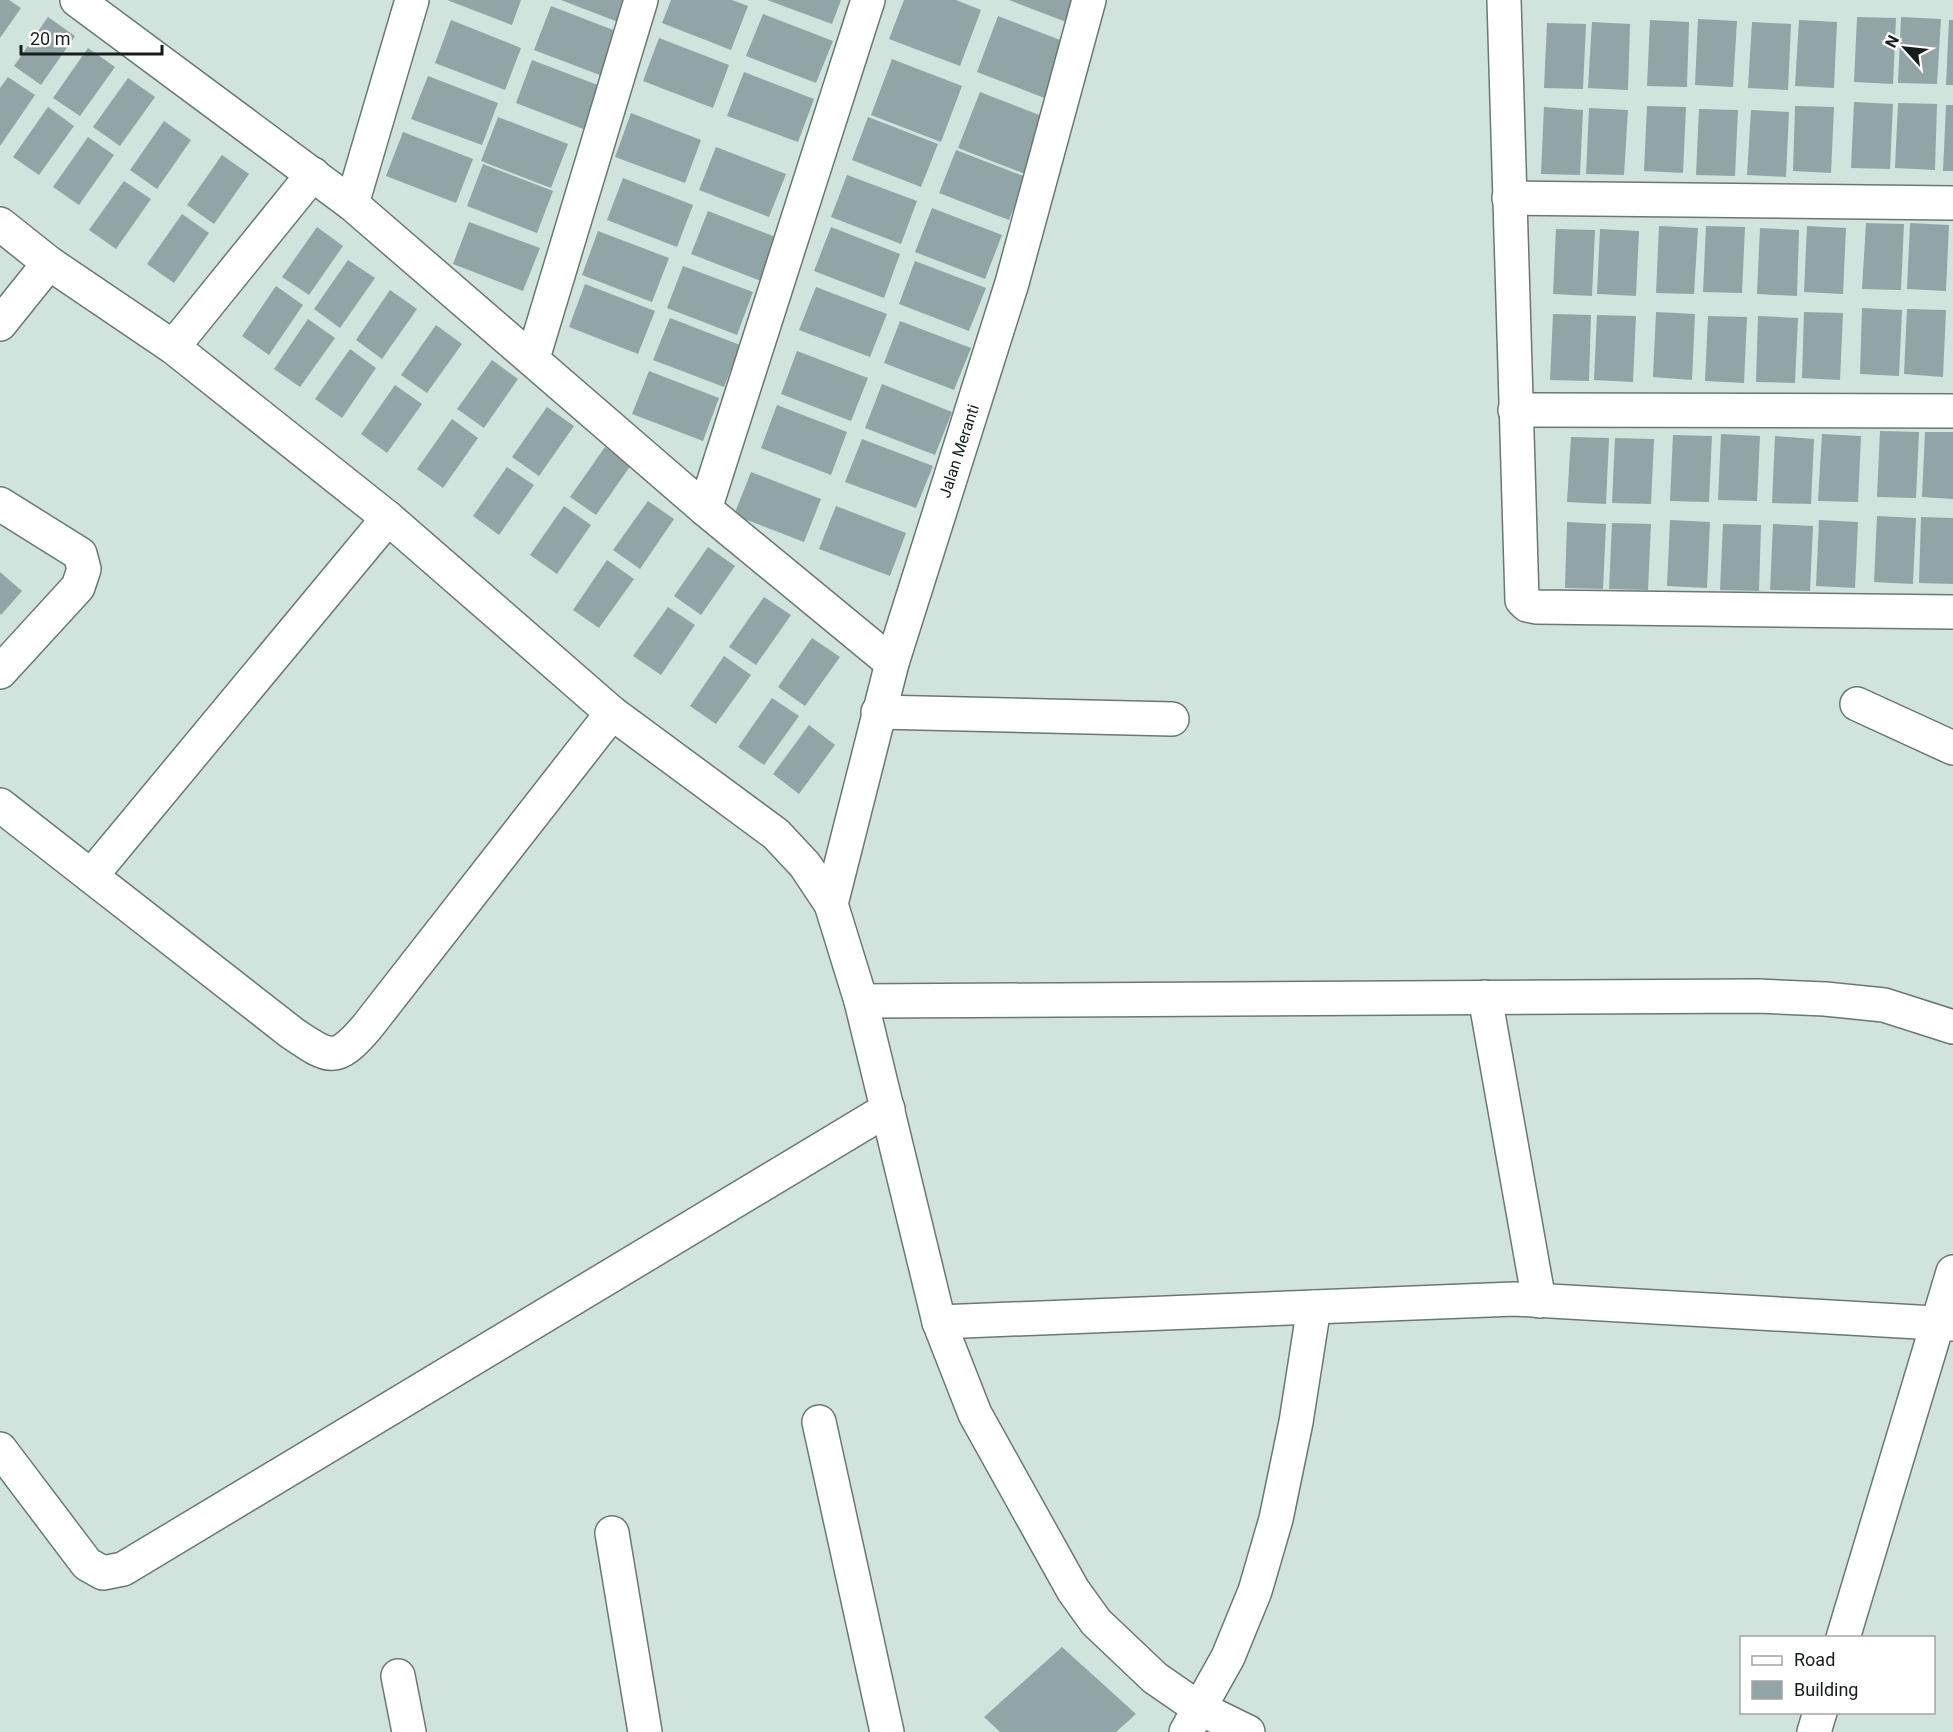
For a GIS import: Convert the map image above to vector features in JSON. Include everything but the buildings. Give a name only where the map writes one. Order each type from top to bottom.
[{"type":"street","points":[[77,0],[352,204],[533,358],[705,509],[892,663]]},
{"type":"street","points":[[352,204],[412,0]]},
{"type":"street","points":[[533,358],[641,0]]},
{"type":"street","points":[[705,509],[868,0]]},
{"type":"street","name":"Jalan Meranti","points":[[831,904],[878,712],[1012,282],[1089,0]]},
{"type":"street","points":[[1504,0],[1520,596],[1531,607],[1953,612]]},
{"type":"street","points":[[173,347],[313,174]]},
{"type":"street","points":[[1509,198],[1953,203]]},
{"type":"street","points":[[0,224],[49,263],[173,347],[388,519],[612,713],[776,834],[805,865],[831,904],[861,1001],[939,1322],[975,1414],[1072,1590],[1096,1622],[1155,1678],[1192,1720],[1248,1732]]},
{"type":"street","points":[[0,324],[49,263]]},
{"type":"street","points":[[1515,410],[1953,411]]},
{"type":"street","points":[[0,504],[80,554],[84,569],[78,587],[0,672]]},
{"type":"street","points":[[91,876],[388,519]]},
{"type":"street","points":[[1857,704],[1953,748]]},
{"type":"street","points":[[878,712],[1172,719]]},
{"type":"street","points":[[0,806],[292,1033],[313,1047],[332,1054],[342,1053],[367,1027],[612,713]]},
{"type":"street","points":[[861,1001],[1485,996],[1825,999],[1884,1005],[1953,1027]]},
{"type":"street","points":[[1485,996],[1539,1301]]},
{"type":"street","points":[[0,1449],[87,1564],[103,1573],[123,1569],[888,1109]]},
{"type":"street","points":[[1844,1636],[1946,1324],[1953,1272]]},
{"type":"street","points":[[939,1322],[1514,1299],[1946,1324]]},
{"type":"street","points":[[1192,1720],[1228,1657],[1258,1581],[1276,1519],[1296,1422],[1314,1307]]},
{"type":"street","points":[[819,1422],[887,1732]]},
{"type":"street","points":[[612,1533],[645,1732]]},
{"type":"street","points":[[398,1676],[409,1732]]},
{"type":"street","points":[[1814,1732],[1820,1714]]}]
